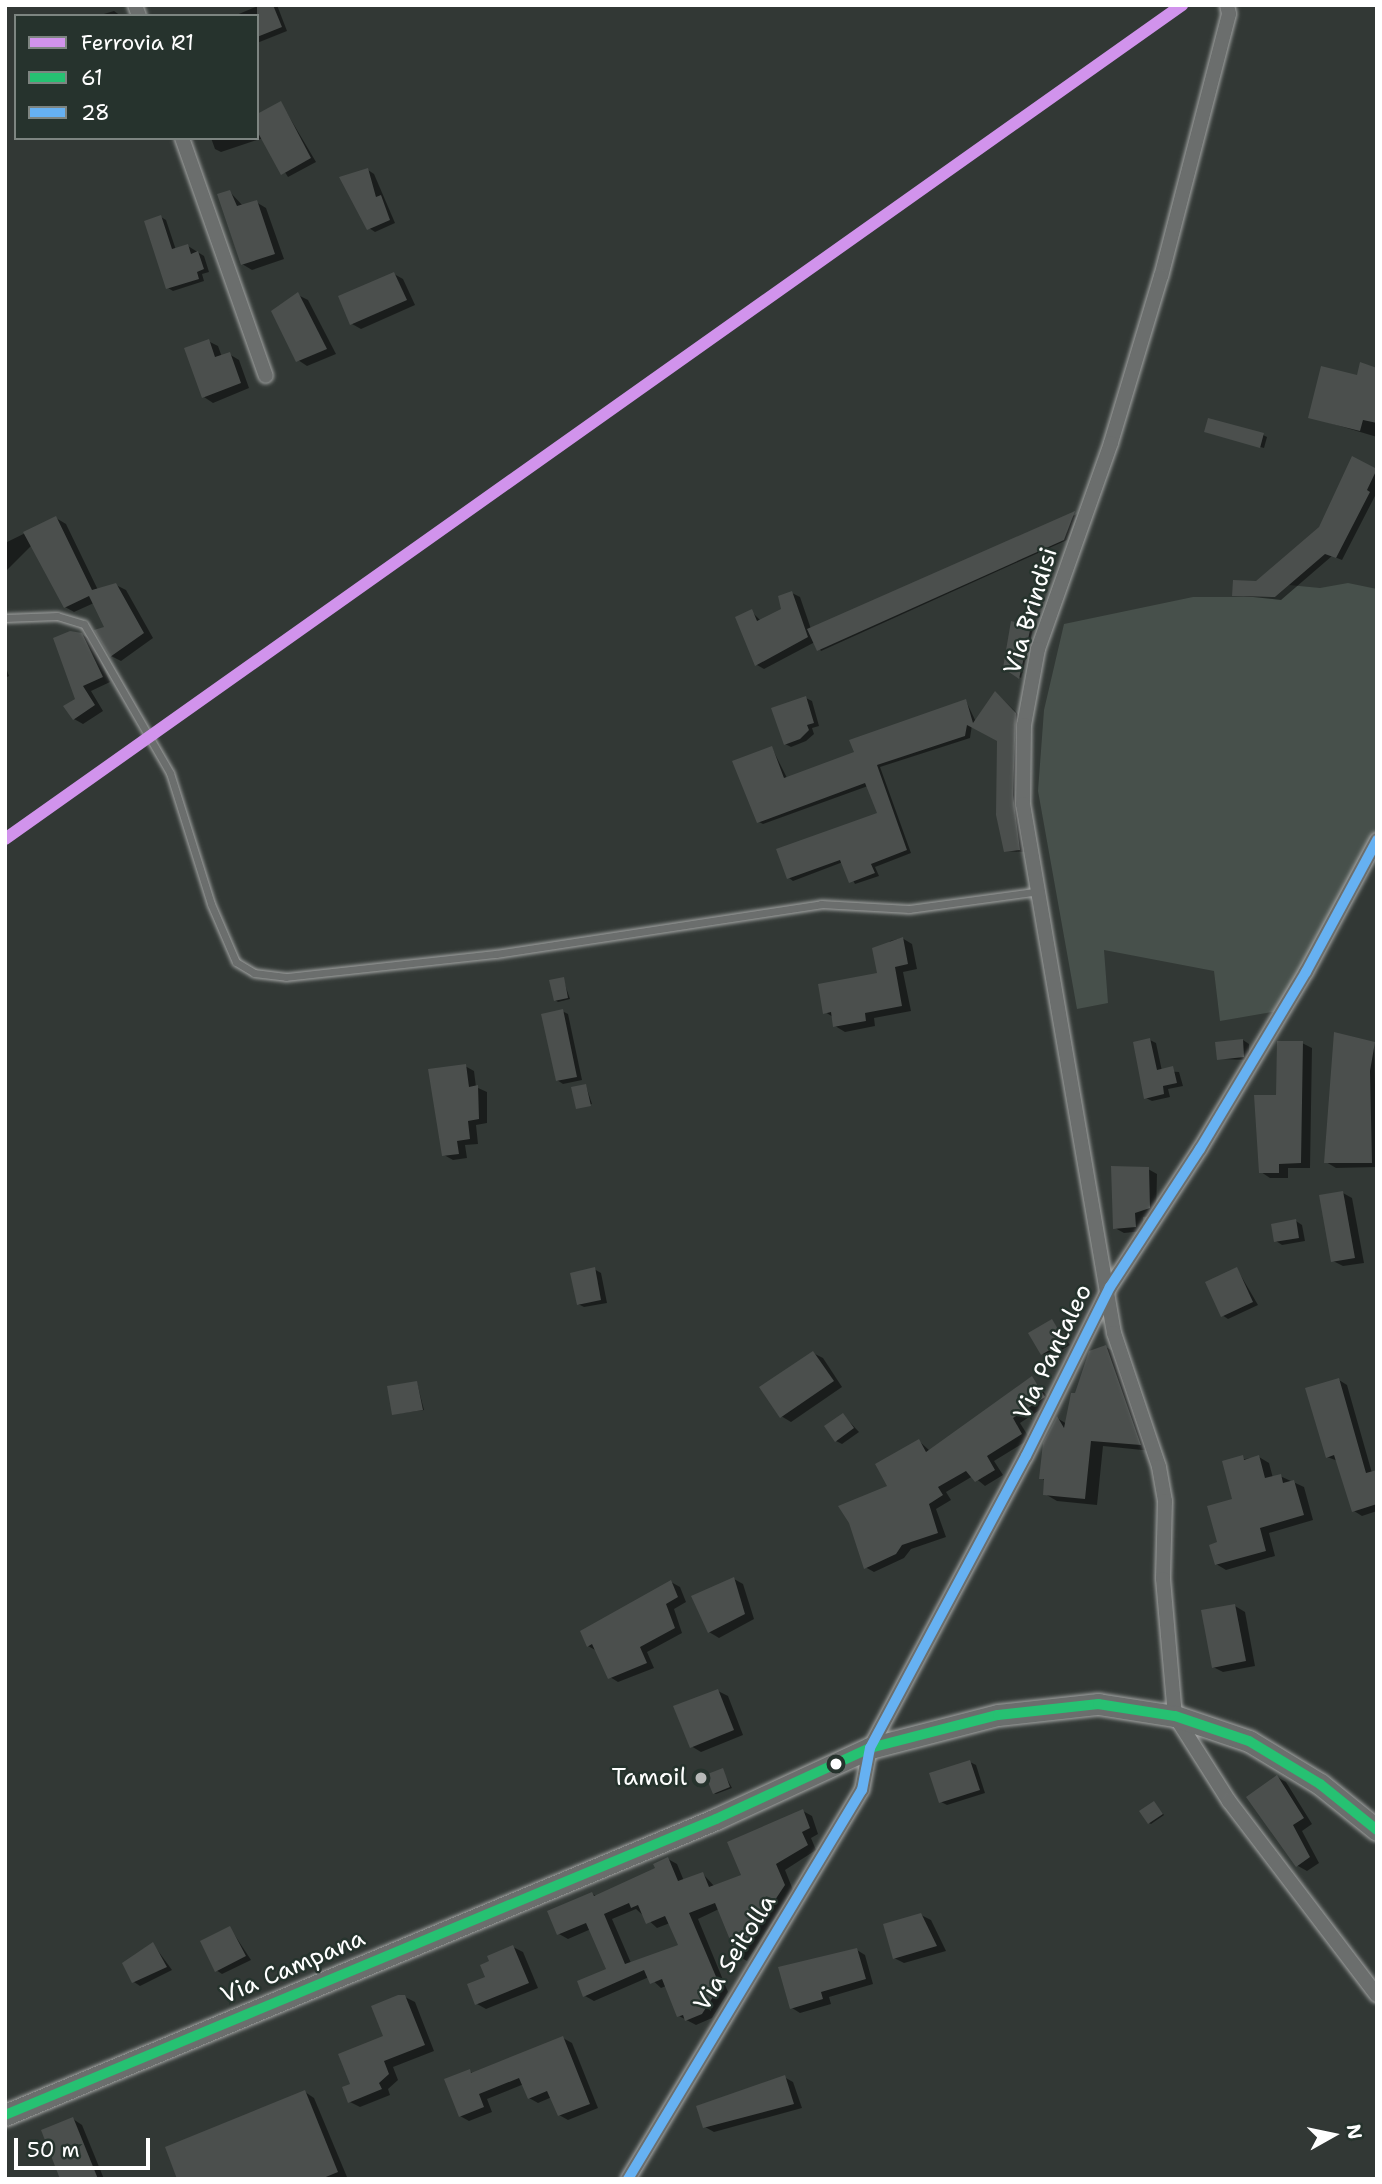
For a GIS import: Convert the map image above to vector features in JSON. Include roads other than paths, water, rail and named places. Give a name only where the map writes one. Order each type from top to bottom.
[{"type":"main road","name":"Via Campana","points":[[5,2115],[716,1819],[870,1748],[998,1714],[1098,1704],[1175,1716],[1249,1741],[1320,1784],[1377,1830]]},
{"type":"street","name":"Via Brindisi","points":[[1175,1716],[1163,1579],[1165,1501],[1159,1467],[1114,1334],[1110,1287],[1086,1178],[1041,891],[1023,804],[1024,725],[1038,649],[1111,443],[1161,276],[1229,14],[1227,5]]},
{"type":"street","points":[[183,140],[266,376]]},
{"type":"street","name":"Via Pantaleo","points":[[870,1748],[1026,1456],[1110,1287],[1299,984],[1377,840]]},
{"type":"street","points":[[1175,1716],[1229,1801],[1377,1995]]},
{"type":"street","name":"Via Seitolla","points":[[628,2179],[713,2031],[840,1830],[862,1790],[870,1748]]},
{"type":"lane","points":[[5,618],[57,616],[84,624],[170,774],[211,904],[236,962],[254,973],[286,978],[496,954],[821,904],[909,909],[1041,891]]},
{"type":"rail line","name":"R1","points":[[5,839],[1182,5]]},
{"type":"place","name":"Tamoil","points":[[701,1778]]}]
